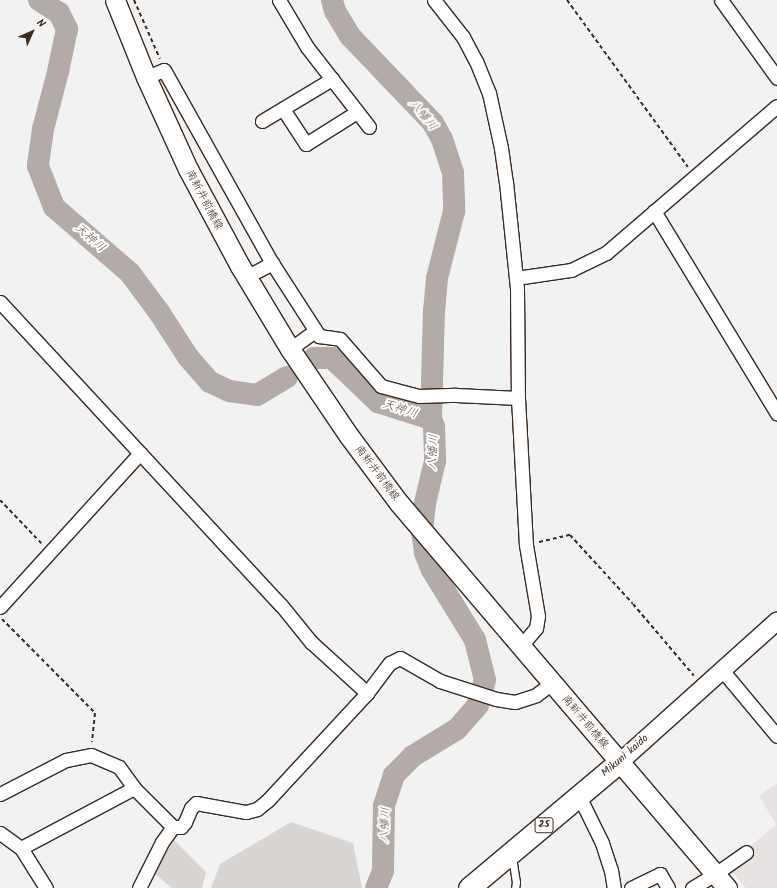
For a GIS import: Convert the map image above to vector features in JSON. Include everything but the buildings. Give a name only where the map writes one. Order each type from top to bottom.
[{"type":"main road","name":"南新井前橋線","points":[[115,0],[146,77],[188,169],[246,277],[290,349],[349,436],[399,503],[721,881]]},
{"type":"main road","name":"Mikuni kaido","points":[[469,888],[619,762]]},
{"type":"street","points":[[279,0],[308,48],[369,127]]},
{"type":"street","points":[[434,0],[463,37],[476,61],[489,93],[501,148],[516,278],[518,398],[526,545],[538,616],[536,628],[521,646]]},
{"type":"street","points":[[721,0],[777,78]]},
{"type":"street","points":[[146,77],[164,70],[272,263],[319,336],[340,339],[381,386],[419,396],[456,395],[518,398]]},
{"type":"street","points":[[262,121],[332,79]]},
{"type":"street","points":[[516,278],[572,270],[606,253],[777,106]]},
{"type":"street","points":[[283,109],[306,144],[357,112]]},
{"type":"street","points":[[654,211],[777,413]]},
{"type":"street","points":[[246,277],[272,263]]},
{"type":"street","points":[[0,302],[281,605],[311,642],[367,693]]},
{"type":"street","points":[[290,349],[315,331]]},
{"type":"street","points":[[0,607],[50,554],[140,453]]},
{"type":"street","name":"Mikuni kaido","points":[[619,762],[776,622]]},
{"type":"street","points":[[0,794],[66,760],[91,755],[119,767],[134,788],[173,827],[181,827],[185,822],[191,808],[196,803],[246,812],[257,809],[268,800],[367,693],[390,663],[400,658],[440,681],[496,699],[515,702],[536,695],[552,683]]},
{"type":"street","points":[[722,670],[777,736]]},
{"type":"street","points":[[20,848],[134,788]]},
{"type":"street","points":[[579,796],[602,843],[611,870],[614,888]]},
{"type":"street","points":[[139,888],[162,842],[173,827]]},
{"type":"street","points":[[0,832],[20,848],[46,888]]},
{"type":"street","points":[[692,888],[721,881],[746,852]]},
{"type":"street","points":[[631,888],[660,874],[668,888]]},
{"type":"lane","points":[[511,852],[516,882],[515,888]]},
{"type":"path","points":[[134,0],[164,70]]},
{"type":"path","points":[[566,0],[695,176]]},
{"type":"path","points":[[0,500],[50,554]]},
{"type":"path","points":[[526,545],[570,535],[633,604],[703,687]]},
{"type":"path","points":[[0,617],[95,713],[91,755]]},
{"type":"shaded area","points":[[777,783],[777,888],[746,888],[730,869],[753,853],[750,847],[776,824],[759,796]]},
{"type":"shaded area","points":[[291,822],[353,843],[362,888],[211,888],[220,864]]},
{"type":"shaded area","points":[[172,838],[206,872],[202,888],[172,888],[155,874],[163,847]]},
{"type":"waterway","name":"天神川","points":[[39,0],[59,13],[67,29],[59,68],[43,129],[38,166],[54,207],[130,273],[159,312],[188,357],[210,382],[229,391],[257,395],[287,377]]},
{"type":"waterway","name":"八幡川","points":[[332,0],[335,11],[350,36],[433,123],[442,139],[453,173],[454,211],[437,278],[434,310],[431,419],[434,427],[435,461],[425,503],[422,531],[425,553],[432,570],[475,640],[485,680],[478,705],[457,729],[413,756],[394,775],[384,806],[383,871],[376,888]]},
{"type":"waterway","name":"天神川","points":[[314,358],[332,358],[378,402],[431,419]]}]
